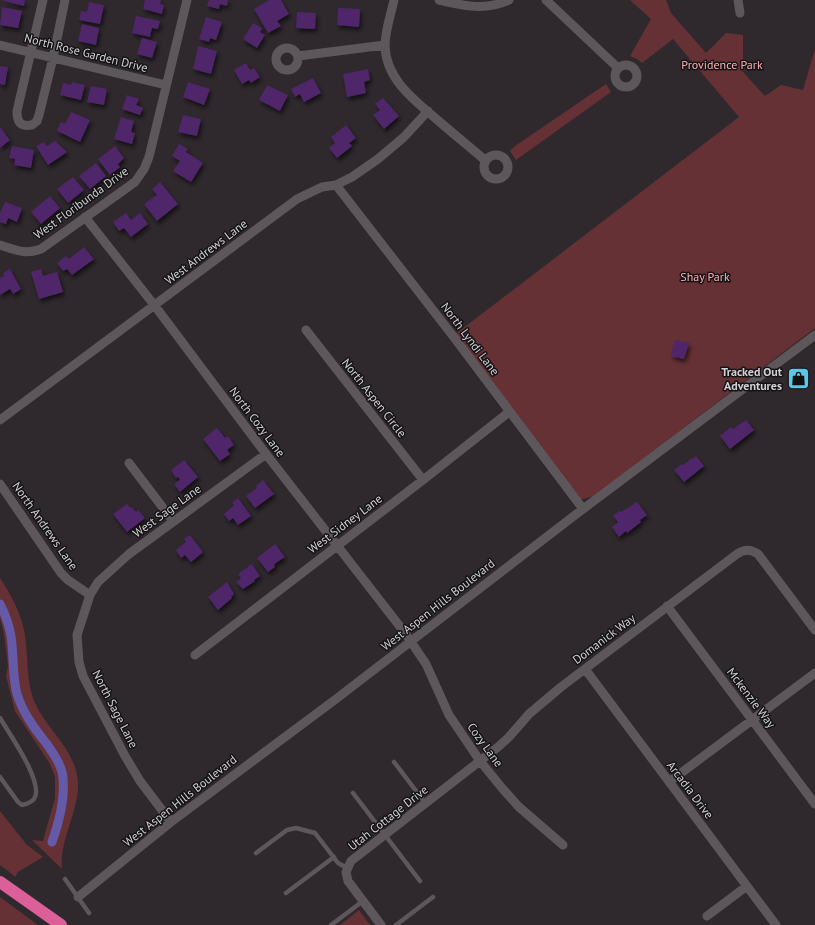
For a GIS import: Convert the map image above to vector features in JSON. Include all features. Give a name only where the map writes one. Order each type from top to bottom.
[{"type":"highway","points":[[0,882],[61,925]]},
{"type":"street","points":[[43,0],[17,111],[17,118],[20,124],[25,126],[32,126],[36,121],[53,58],[65,0]]},
{"type":"street","name":"West Floribunda Drive","points":[[0,245],[23,252],[34,251],[47,245],[135,182],[144,169],[149,157],[187,0]]},
{"type":"street","points":[[394,0],[385,45],[390,69],[396,80],[410,96],[486,161]]},
{"type":"street","points":[[439,0],[470,7],[493,6],[509,0]]},
{"type":"street","points":[[546,0],[618,68]]},
{"type":"street","points":[[738,0],[740,13]]},
{"type":"street","name":"North Rose Garden Drive","points":[[0,45],[166,85]]},
{"type":"street","points":[[298,56],[385,45]]},
{"type":"street","name":"West Andrews Lane","points":[[0,420],[297,199],[322,187],[336,186],[378,159],[404,137],[428,112]]},
{"type":"street","name":"North Lyndi Lane","points":[[336,186],[453,336],[583,509]]},
{"type":"street","name":"North Cozy Lane","points":[[85,217],[155,306],[336,546],[411,641]]},
{"type":"street","name":"North Aspen Circle","points":[[306,330],[423,480]]},
{"type":"street","name":"West Aspen Hills Boulevard","points":[[78,897],[171,822],[336,699],[583,509],[815,335]]},
{"type":"street","name":"West Sidney Lane","points":[[195,655],[509,412]]},
{"type":"street","name":"West Sage Lane","points":[[90,595],[98,582],[128,554],[266,454]]},
{"type":"street","points":[[129,463],[173,521]]},
{"type":"street","name":"North Andrews Lane","points":[[0,484],[61,573],[68,580],[90,595]]},
{"type":"street","name":"Domanick Way","points":[[480,761],[504,742],[532,712],[585,669],[667,606],[743,551],[751,550],[758,554],[815,630]]},
{"type":"street","name":"North Sage Lane","points":[[90,595],[77,635],[79,662],[83,676],[125,756],[140,781],[171,822]]},
{"type":"street","name":"Mckenzie Way","points":[[667,606],[815,804]]},
{"type":"street","name":"Cozy Lane","points":[[411,641],[426,664],[449,715],[480,761],[519,807],[563,845]]},
{"type":"street","name":"Arcadia Drive","points":[[585,669],[776,925]]},
{"type":"street","points":[[669,782],[815,673]]},
{"type":"street","name":"Utah Cottage Drive","points":[[381,925],[348,881],[346,876],[347,868],[355,858],[480,761]]},
{"type":"street","points":[[706,916],[747,886]]},
{"type":"lane","points":[[0,718],[32,772],[36,791],[34,799],[29,803],[22,805],[18,802],[0,777]]},
{"type":"lane","points":[[394,762],[426,804]]},
{"type":"lane","points":[[353,793],[420,881]]},
{"type":"lane","points":[[256,853],[287,830],[296,828],[315,833],[340,865],[347,868]]},
{"type":"lane","points":[[286,893],[334,857]]},
{"type":"lane","points":[[65,879],[89,913]]},
{"type":"lane","points":[[396,925],[433,896]]},
{"type":"lane","points":[[331,925],[363,902]]},
{"type":"green space","name":"Shay Park","points":[[630,0],[666,0],[671,13],[706,53],[726,33],[743,35],[743,72],[765,96],[781,85],[803,90],[815,49],[815,328],[594,496],[576,501],[453,336],[739,117],[673,39],[642,63],[630,56],[651,19]]},
{"type":"green space","points":[[606,84],[611,92],[516,160],[510,151],[515,146]]},
{"type":"green space","points":[[0,578],[15,603],[24,630],[28,676],[35,703],[46,722],[67,750],[76,771],[78,782],[76,804],[63,847],[62,869],[32,840],[43,841],[55,798],[55,777],[50,764],[15,711],[6,676],[8,666],[4,634],[0,618]]},
{"type":"green space","points":[[0,811],[27,845],[43,857],[18,872],[15,877],[0,865]]},
{"type":"green space","points":[[0,897],[38,925],[0,925]]},
{"type":"green space","points":[[359,910],[370,925],[340,925]]},
{"type":"building","points":[[4,0],[25,0],[24,6]]},
{"type":"building","points":[[145,0],[161,0],[160,4],[164,5],[162,14],[143,9]]},
{"type":"building","points":[[209,0],[228,0],[227,6],[220,4],[219,9],[207,6]]},
{"type":"building","points":[[269,0],[281,0],[289,14],[277,21],[281,26],[268,33],[254,9]]},
{"type":"building","points":[[89,2],[104,5],[100,24],[79,20],[81,11],[87,12]]},
{"type":"building","points":[[2,7],[22,11],[18,28],[0,25]]},
{"type":"building","points":[[338,8],[360,9],[359,27],[337,25]]},
{"type":"building","points":[[297,12],[316,13],[315,29],[296,28]]},
{"type":"building","points":[[136,16],[160,21],[158,29],[152,28],[150,37],[132,33]]},
{"type":"building","points":[[206,17],[222,22],[216,40],[210,38],[209,42],[199,39]]},
{"type":"building","points":[[253,23],[262,28],[260,32],[265,35],[257,48],[243,39]]},
{"type":"building","points":[[82,24],[99,28],[96,45],[78,41]]},
{"type":"building","points":[[142,38],[157,42],[152,58],[137,54]]},
{"type":"building","points":[[198,46],[217,51],[211,74],[193,69]]},
{"type":"building","points":[[246,63],[250,70],[254,68],[260,77],[251,83],[249,80],[242,84],[234,70]]},
{"type":"building","points":[[0,66],[8,67],[5,85],[0,84]]},
{"type":"building","points":[[368,69],[370,80],[364,82],[366,93],[347,97],[343,74]]},
{"type":"building","points":[[313,78],[321,93],[304,102],[300,94],[295,97],[291,89]]},
{"type":"building","points":[[72,82],[85,85],[81,100],[60,95],[63,83],[71,85]]},
{"type":"building","points":[[188,82],[210,89],[204,105],[183,97]]},
{"type":"building","points":[[267,85],[288,95],[280,111],[259,100]]},
{"type":"building","points":[[91,86],[107,89],[104,105],[87,102]]},
{"type":"building","points":[[127,95],[139,99],[136,105],[143,108],[140,115],[122,109]]},
{"type":"building","points":[[383,98],[399,116],[384,129],[373,115],[380,110],[375,104]]},
{"type":"building","points":[[71,112],[90,120],[80,142],[57,131],[61,122],[65,124]]},
{"type":"building","points":[[183,115],[201,119],[197,136],[178,132]]},
{"type":"building","points":[[121,117],[134,121],[131,132],[135,133],[132,144],[114,139]]},
{"type":"building","points":[[346,125],[356,138],[349,143],[352,146],[337,158],[329,148],[335,143],[331,137]]},
{"type":"building","points":[[0,127],[10,140],[0,148]]},
{"type":"building","points":[[55,141],[67,152],[48,165],[36,146],[44,142],[47,146]]},
{"type":"building","points":[[179,144],[188,149],[186,152],[203,163],[191,182],[173,171],[180,161],[172,156]]},
{"type":"building","points":[[12,146],[34,150],[31,168],[14,165],[15,159],[9,158]]},
{"type":"building","points":[[115,146],[124,158],[118,164],[120,167],[110,175],[98,159]]},
{"type":"building","points":[[96,163],[106,176],[90,189],[79,176]]},
{"type":"building","points":[[73,177],[84,190],[68,203],[57,189]]},
{"type":"building","points":[[160,182],[178,204],[157,221],[144,204],[157,195],[152,189]]},
{"type":"building","points":[[50,196],[60,208],[41,224],[31,212]]},
{"type":"building","points":[[5,202],[22,208],[17,222],[8,218],[6,224],[0,222],[0,213]]},
{"type":"building","points":[[126,213],[131,220],[140,213],[148,224],[131,237],[124,228],[119,231],[113,222]]},
{"type":"building","points":[[84,247],[94,259],[72,275],[67,269],[63,271],[57,263],[66,256],[69,259]]},
{"type":"building","points":[[10,269],[21,289],[13,294],[10,289],[0,295],[0,278],[4,276],[3,273]]},
{"type":"building","points":[[41,269],[43,276],[57,272],[63,292],[39,299],[31,272]]},
{"type":"building","points":[[675,340],[689,343],[684,359],[671,356]]},
{"type":"building","points":[[746,420],[754,430],[730,449],[720,436],[731,427],[733,429]]},
{"type":"building","points":[[217,428],[225,438],[228,436],[234,445],[227,450],[230,454],[220,461],[203,439]]},
{"type":"building","points":[[696,456],[704,466],[684,482],[674,470]]},
{"type":"building","points":[[184,460],[198,477],[180,492],[174,484],[180,480],[178,477],[176,478],[171,470]]},
{"type":"building","points":[[263,480],[274,494],[255,508],[246,496],[257,488],[256,486]]},
{"type":"building","points":[[238,498],[251,516],[238,525],[233,518],[229,521],[224,514],[234,505],[232,503]]},
{"type":"building","points":[[637,502],[647,515],[627,533],[626,531],[619,537],[612,527],[618,522],[613,516],[619,511],[621,512]]},
{"type":"building","points":[[127,504],[136,512],[138,510],[145,518],[127,532],[113,514]]},
{"type":"building","points":[[190,535],[203,552],[191,562],[185,555],[181,558],[176,550],[186,542],[184,539]]},
{"type":"building","points":[[275,544],[285,557],[277,562],[274,565],[275,567],[268,572],[257,558]]},
{"type":"building","points":[[252,564],[260,576],[243,589],[236,582],[241,578],[238,574]]},
{"type":"building","points":[[227,582],[234,594],[231,597],[232,598],[218,610],[208,597]]},
{"type":"waterway","points":[[0,604],[7,619],[10,632],[14,680],[19,701],[29,720],[54,756],[63,774],[62,803],[52,842]]},
{"type":"place","name":"Tracked Out Adventures","points":[[798,379]]},
{"type":"park label","name":"Providence Park","points":[[722,65]]}]
